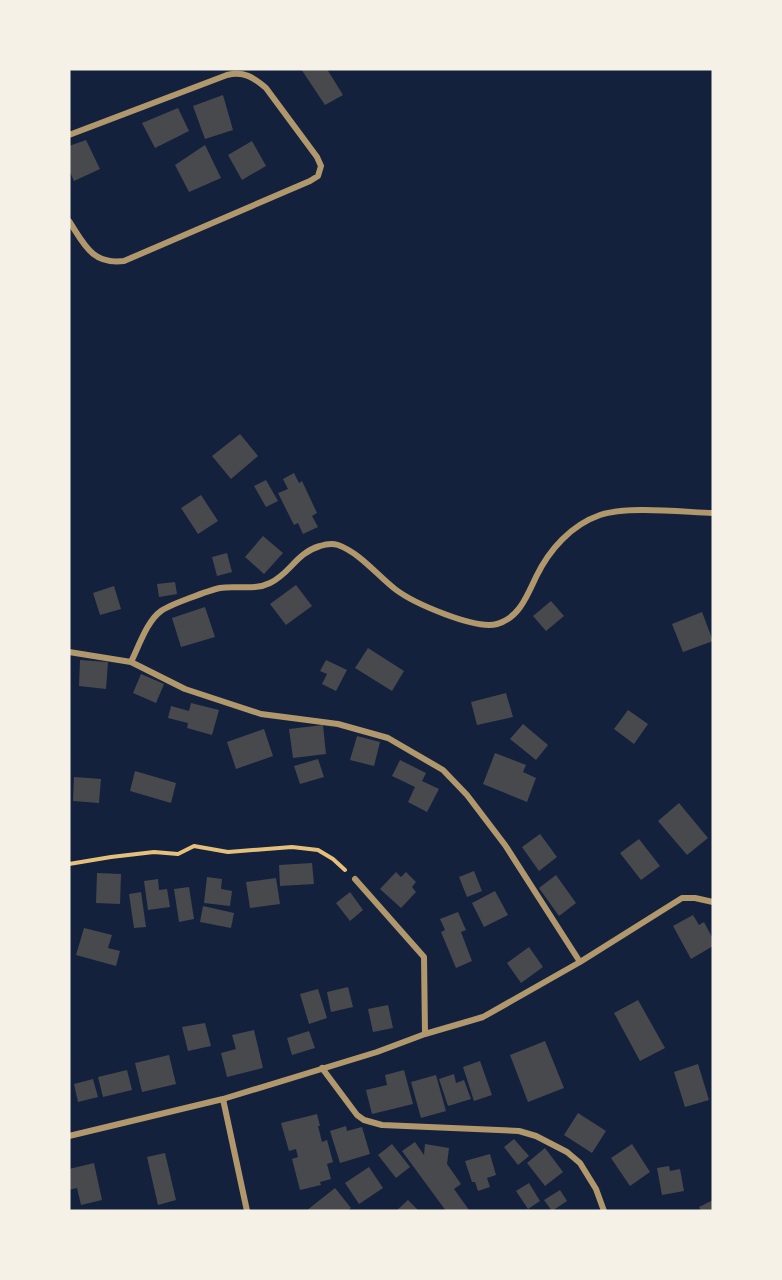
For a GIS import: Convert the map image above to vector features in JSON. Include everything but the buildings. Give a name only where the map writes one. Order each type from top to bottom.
[{"type":"street","points":[[69,135],[227,75],[245,74],[256,79],[266,88],[317,157],[321,166],[318,176],[310,181],[124,261],[104,261],[96,257],[89,251],[69,221]]},
{"type":"street","points":[[131,662],[154,616],[165,608],[220,588],[244,588],[270,584],[300,555],[311,548],[337,544],[357,556],[411,600],[468,622],[488,625],[498,623],[517,611],[526,600],[537,575],[559,542],[572,530],[598,516],[616,511],[713,513]]},
{"type":"street","points":[[69,652],[131,662],[185,689],[261,714],[338,724],[388,738],[443,770],[466,795],[505,846],[580,962]]},
{"type":"street","points":[[355,879],[424,957],[424,1034]]},
{"type":"street","points":[[69,1136],[223,1099],[483,1017],[580,962],[682,898],[713,902]]},
{"type":"street","points":[[322,1068],[351,1109],[364,1120],[382,1125],[519,1131],[553,1143],[580,1163],[596,1189],[604,1211]]},
{"type":"street","points":[[223,1099],[248,1210]]},
{"type":"path","points":[[69,864],[154,852],[178,854],[194,846],[228,852],[305,847],[318,850],[333,859],[355,879]]}]
